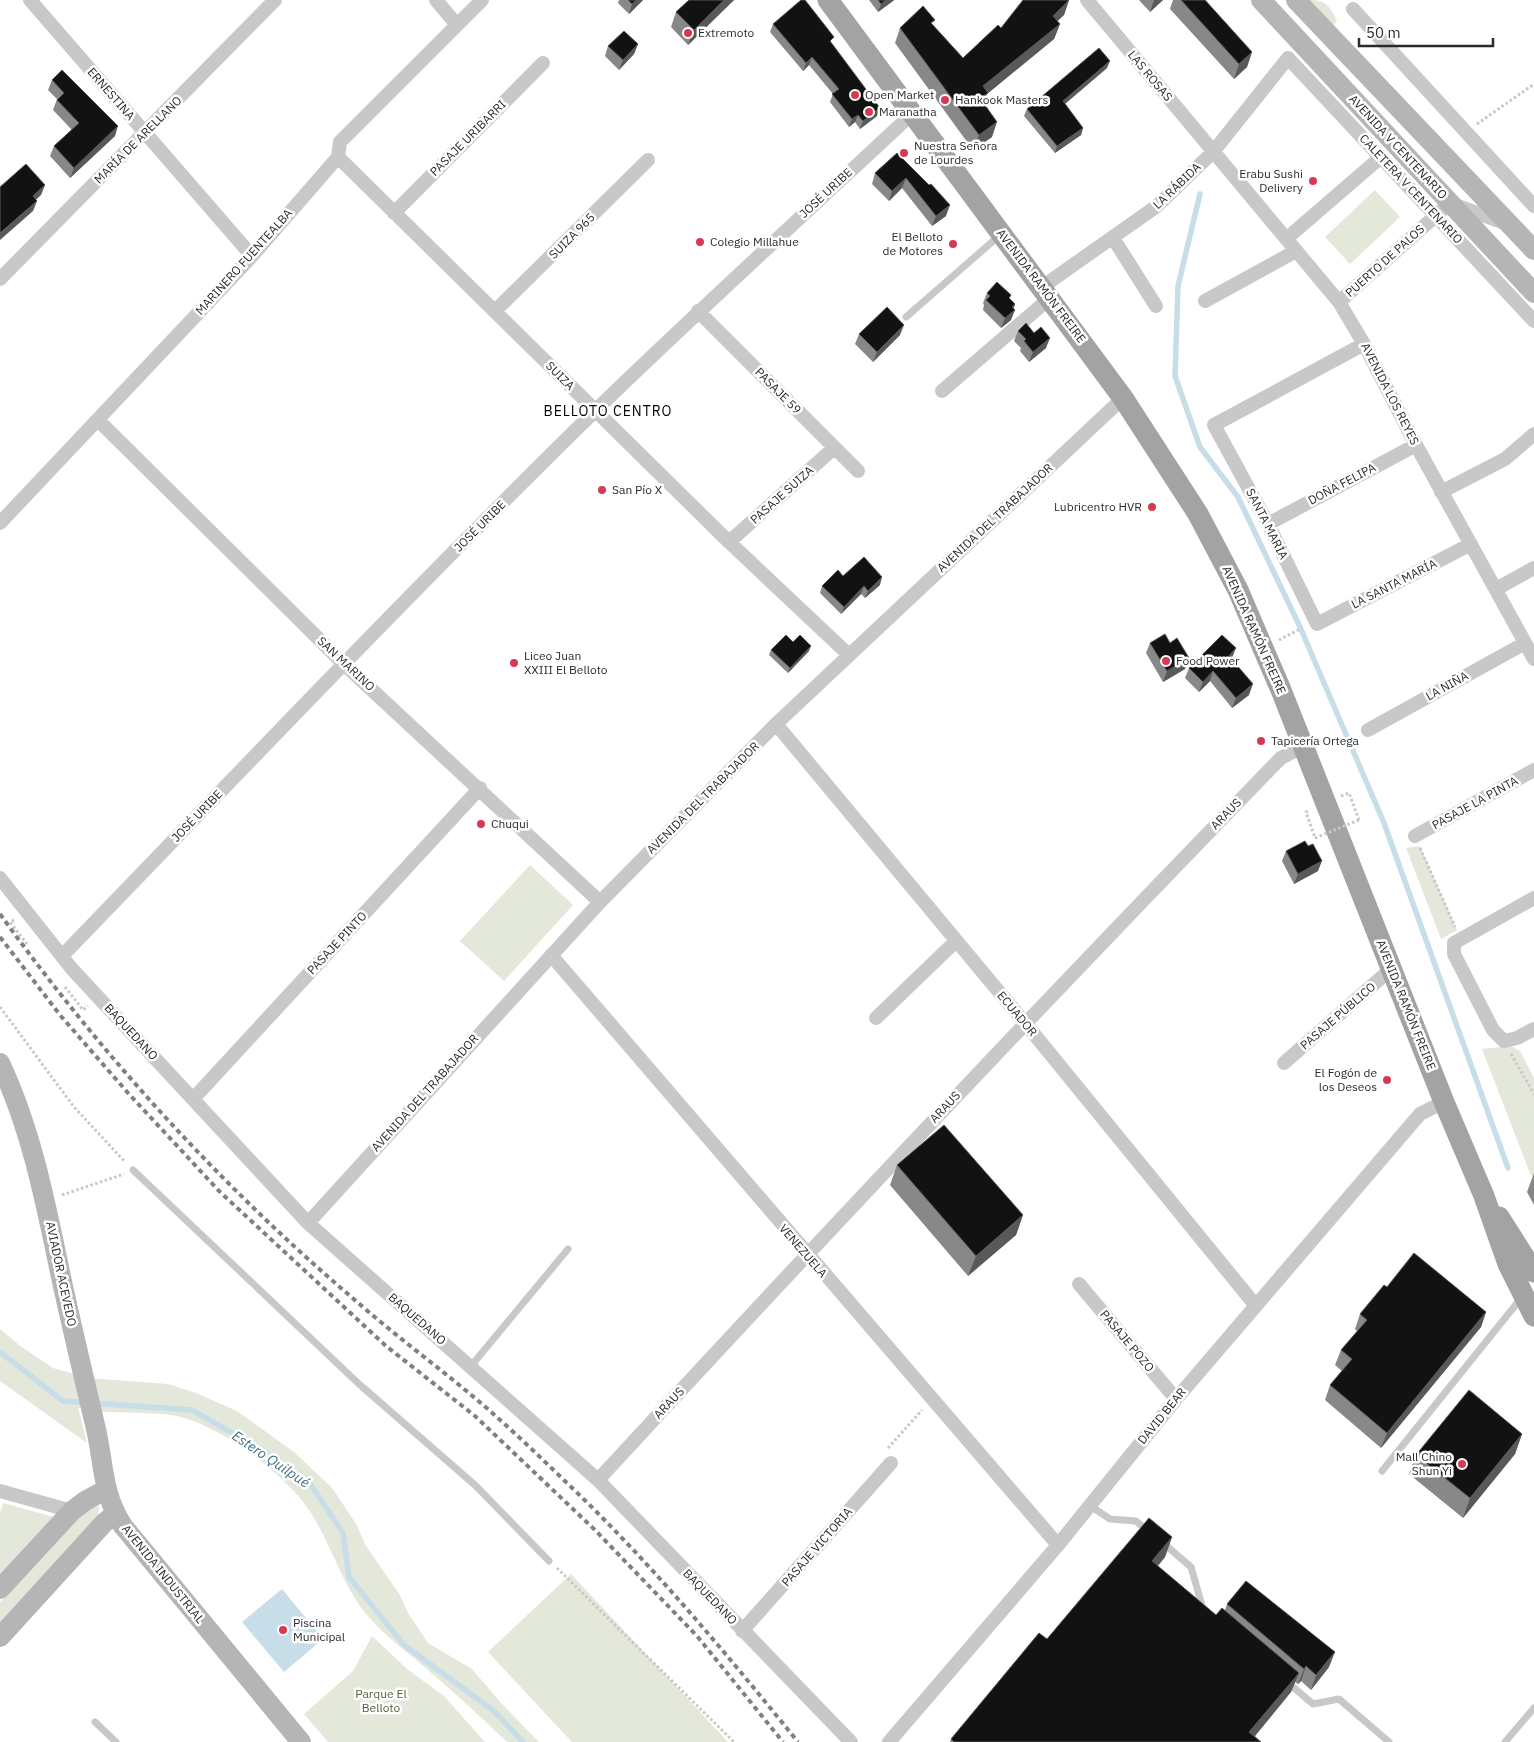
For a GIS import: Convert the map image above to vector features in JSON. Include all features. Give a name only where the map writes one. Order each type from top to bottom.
[{"type":"main road","name":"AVENIDA RAMÓN FREIRE","points":[[828,0],[914,112],[1123,398],[1198,514],[1238,590],[1304,746],[1444,1102],[1484,1196],[1508,1264],[1534,1316]]},
{"type":"main road","name":"AVENIDA V CENTENARIO","points":[[1261,0],[1443,210],[1534,294]]},
{"type":"main road","points":[[1296,0],[1534,250]]},
{"type":"main road","name":"AVIADOR ACEVEDO","points":[[0,1063],[19,1111],[46,1201],[86,1392],[96,1429],[105,1490]]},
{"type":"main road","name":"AVENIDA RAMÓN FREIRE","points":[[1484,1196],[1524,1254],[1534,1272]]},
{"type":"main road","points":[[0,1590],[72,1512],[85,1501],[105,1490]]},
{"type":"main road","name":"AVENIDA INDUSTRIAL","points":[[105,1490],[115,1514],[123,1526],[301,1742]]},
{"type":"main road","points":[[0,1636],[104,1523],[115,1514]]},
{"type":"street","name":"ERNESTINA","points":[[30,0],[252,256]]},
{"type":"street","name":"MARÍA DE ARELLANO","points":[[0,279],[275,0]]},
{"type":"street","points":[[436,0],[458,25]]},
{"type":"street","name":"MARINERO FUENTEALBA","points":[[0,523],[252,256],[338,157],[340,142],[482,0]]},
{"type":"street","name":"LAS ROSAS","points":[[1086,0],[1213,152]]},
{"type":"street","points":[[1353,9],[1534,206]]},
{"type":"street","name":"LA RÁBIDA","points":[[942,391],[1046,293],[1113,238],[1157,206],[1213,152],[1288,58]]},
{"type":"street","name":"CALETERA V CENTENARIO","points":[[1288,58],[1381,157],[1443,210],[1534,321]]},
{"type":"street","name":"PASAJE URIBARRI","points":[[394,213],[543,63]]},
{"type":"street","name":"JOSÉ URIBE","points":[[62,956],[344,663],[594,411],[698,311],[914,112]]},
{"type":"street","name":"AVENIDA LOS REYES","points":[[1213,152],[1339,302],[1364,344],[1441,492],[1472,544],[1534,659]]},
{"type":"street","name":"SUIZA","points":[[338,157],[594,411],[849,655]]},
{"type":"street","points":[[1286,239],[1381,157]]},
{"type":"street","name":"SUIZA 965","points":[[495,311],[648,160]]},
{"type":"street","points":[[1443,210],[1510,225]]},
{"type":"street","name":"PUERTO DE PALOS","points":[[1339,302],[1443,210]]},
{"type":"street","points":[[1113,238],[1156,306]]},
{"type":"street","points":[[1205,301],[1296,251]]},
{"type":"street","name":"PASAJE 59","points":[[698,311],[858,471]]},
{"type":"street","name":"SANTA MARÍA","points":[[1312,625],[1268,524],[1214,425],[1364,344]]},
{"type":"street","name":"AVENIDA DEL TRABAJADOR","points":[[308,1223],[600,902],[776,724],[1123,398]]},
{"type":"street","name":"SAN MARINO","points":[[98,420],[344,663],[600,902]]},
{"type":"street","points":[[1441,492],[1505,459],[1534,434]]},
{"type":"street","name":"DOÑA FELIPA","points":[[1268,524],[1416,445]]},
{"type":"street","name":"PASAJE SUIZA","points":[[729,542],[834,448]]},
{"type":"street","name":"LA SANTA MARÍA","points":[[1312,625],[1472,544]]},
{"type":"street","points":[[1496,589],[1534,568]]},
{"type":"street","name":"LA NIÑA","points":[[1368,730],[1525,643]]},
{"type":"street","name":"ECUADOR","points":[[776,724],[1025,1023],[1256,1306]]},
{"type":"street","name":"ARAUS","points":[[598,1480],[806,1254],[1025,1023],[1281,758],[1304,746]]},
{"type":"street","name":"PASAJE LA PINTA","points":[[1415,836],[1534,770]]},
{"type":"street","name":"PASAJE PINTO","points":[[193,1099],[480,788]]},
{"type":"street","name":"BAQUEDANO","points":[[0,878],[62,956],[308,1223],[598,1480],[851,1742]]},
{"type":"street","points":[[1534,898],[1457,941],[1454,954],[1493,1030],[1504,1041],[1517,1038],[1534,1029]]},
{"type":"street","points":[[876,1018],[956,941]]},
{"type":"street","name":"VENEZUELA","points":[[550,955],[931,1400],[1058,1544]]},
{"type":"street","name":"PASAJE PÚBLICO","points":[[1284,1063],[1391,969]]},
{"type":"street","name":"DAVID BEAR","points":[[889,1742],[1058,1544],[1176,1399],[1420,1114],[1444,1102]]},
{"type":"street","name":"PASAJE POZO","points":[[1079,1284],[1176,1399]]},
{"type":"street","name":"PASAJE VICTORIA","points":[[742,1631],[891,1463]]},
{"type":"street","points":[[0,1491],[72,1512]]},
{"type":"lane","points":[[906,317],[1002,233]]},
{"type":"lane","points":[[133,1170],[359,1384],[476,1486],[549,1561]]},
{"type":"lane","points":[[471,1366],[568,1249]]},
{"type":"lane","points":[[1382,1471],[1523,1295]]},
{"type":"lane","points":[[1089,1505],[1110,1519],[1136,1521],[1191,1567],[1203,1610],[1210,1616]]},
{"type":"lane","points":[[1276,1672],[1313,1704],[1339,1699],[1388,1742]]},
{"type":"lane","points":[[1506,1742],[1534,1708]]},
{"type":"lane","points":[[95,1722],[116,1742]]},
{"type":"path","points":[[1465,132],[1534,84]]},
{"type":"path","points":[[1282,638],[1312,625]]},
{"type":"path","points":[[1306,812],[1315,838],[1359,820],[1349,793]]},
{"type":"path","points":[[1415,836],[1457,941]]},
{"type":"path","points":[[0,1007],[74,1107],[133,1170],[46,1201]]},
{"type":"path","points":[[1504,1041],[1534,1094]]},
{"type":"path","points":[[891,1463],[884,1453],[931,1400]]},
{"type":"path","points":[[549,1561],[734,1742]]},
{"type":"green space","points":[[1309,0],[1320,1],[1327,5],[1337,21],[1332,26]]},
{"type":"green space","points":[[1375,190],[1400,217],[1350,264],[1325,237]]},
{"type":"green space","points":[[1420,846],[1457,930],[1441,939],[1406,848]]},
{"type":"green space","points":[[530,865],[573,905],[504,981],[460,941]]},
{"type":"green space","points":[[1511,1046],[1520,1051],[1534,1078],[1534,1175],[1531,1176],[1482,1049]]},
{"type":"green space","points":[[0,1329],[19,1345],[53,1368],[88,1378],[168,1384],[196,1393],[237,1411],[294,1452],[333,1489],[356,1524],[366,1546],[400,1595],[408,1613],[428,1643],[472,1669],[501,1703],[539,1742],[507,1742],[450,1689],[378,1627],[358,1603],[311,1513],[300,1498],[285,1482],[249,1452],[210,1428],[172,1415],[78,1408],[87,1443],[0,1381]]},
{"type":"green space","points":[[3,1503],[54,1517],[0,1576],[0,1513]]},
{"type":"green space","points":[[99,1506],[98,1520],[0,1627],[0,1602],[87,1508]]},
{"type":"green space","points":[[571,1574],[728,1742],[572,1742],[488,1652]]},
{"type":"green space","name":"Parque El Belloto","points":[[372,1636],[407,1669],[444,1696],[485,1742],[328,1742],[304,1714],[353,1671]]},
{"type":"water","name":"Piscina Municipal","points":[[282,1589],[323,1639],[284,1672],[242,1622]]},
{"type":"building","points":[[628,0],[636,0],[632,4]]},
{"type":"building","points":[[689,0],[724,0],[694,30],[676,12]]},
{"type":"building","points":[[801,0],[805,0],[834,37],[830,41],[880,108],[863,121],[858,115],[852,119],[832,94],[839,89],[812,57],[806,63],[773,24]]},
{"type":"building","points":[[878,0],[886,0],[881,4]]},
{"type":"building","points":[[1023,0],[1069,0],[1053,16],[1060,24],[983,86],[988,93],[980,98],[997,122],[979,135],[900,28],[923,6],[935,20],[931,23],[963,58],[998,25],[1001,28]]},
{"type":"building","points":[[1181,0],[1205,0],[1252,52],[1239,64]]},
{"type":"building","points":[[624,31],[638,44],[623,60],[608,46]]},
{"type":"building","points":[[1099,48],[1110,61],[1063,101],[1083,128],[1057,146],[1027,109]]},
{"type":"building","points":[[62,70],[118,126],[74,168],[54,146],[79,123],[57,100],[64,93],[52,80]]},
{"type":"building","points":[[897,153],[929,185],[931,184],[950,205],[936,216],[906,178],[892,191],[875,173]]},
{"type":"building","points":[[26,164],[45,185],[33,196],[37,201],[0,233],[0,187]]},
{"type":"building","points":[[997,282],[1011,295],[1009,298],[1015,304],[1012,307],[1015,310],[1005,318],[986,300],[990,296],[987,293]]},
{"type":"building","points":[[887,307],[904,325],[877,352],[859,334]]},
{"type":"building","points":[[1026,323],[1034,333],[1041,327],[1050,338],[1033,352],[1024,341],[1026,339],[1018,331]]},
{"type":"building","points":[[864,557],[882,577],[868,591],[864,586],[844,607],[822,586],[838,570],[843,576]]},
{"type":"building","points":[[1165,634],[1170,643],[1177,638],[1189,658],[1167,671],[1150,643]]},
{"type":"building","points":[[786,635],[793,642],[800,635],[811,646],[790,668],[771,650]]},
{"type":"building","points":[[1222,635],[1236,648],[1229,656],[1253,684],[1236,698],[1213,671],[1203,682],[1189,668]]},
{"type":"building","points":[[1305,841],[1308,846],[1313,844],[1322,861],[1298,874],[1286,851]]},
{"type":"building","points":[[944,1125],[1023,1215],[976,1256],[897,1165]]},
{"type":"building","points":[[1414,1253],[1486,1312],[1387,1433],[1330,1385],[1352,1359],[1341,1350],[1367,1320],[1360,1314],[1384,1285],[1387,1287]]},
{"type":"building","name":"Mall Chino Shun Yi","points":[[1469,1390],[1522,1434],[1470,1498],[1416,1455]]},
{"type":"building","points":[[1149,1518],[1172,1537],[1152,1561],[1216,1615],[1222,1608],[1299,1673],[1249,1732],[1261,1742],[954,1742],[951,1739],[1039,1633],[1047,1639]]},
{"type":"building","points":[[1246,1581],[1335,1652],[1316,1675],[1306,1666],[1304,1669],[1227,1604]]},
{"type":"waterway","points":[[1200,194],[1178,286],[1175,376],[1200,447],[1238,497],[1300,627],[1384,823],[1508,1168]]},
{"type":"waterway","name":"Estero Quilpué","points":[[0,1352],[63,1401],[192,1410],[262,1450],[309,1482],[343,1533],[349,1577],[404,1645],[494,1711],[523,1742]]},
{"type":"railway","points":[[0,914],[80,1019],[166,1118],[212,1166],[306,1258],[493,1413],[598,1513],[687,1609],[798,1742]]},
{"type":"railway","points":[[0,937],[60,1015],[128,1093],[220,1192],[386,1346],[475,1416],[595,1530],[697,1636],[783,1742]]},
{"type":"place","name":"Extremoto","points":[[688,33]]},
{"type":"place","name":"Open Market","points":[[855,95]]},
{"type":"place","name":"Hankook Masters","points":[[945,100]]},
{"type":"place","name":"Maranatha","points":[[869,112]]},
{"type":"place","name":"Nuestra Señora de Lourdes","points":[[904,153]]},
{"type":"place","name":"Erabu Sushi Delivery","points":[[1313,181]]},
{"type":"place","name":"Colegio Millahue","points":[[700,242]]},
{"type":"place","name":"El Belloto de Motores","points":[[953,244]]},
{"type":"place","name":"San Pío X","points":[[602,490]]},
{"type":"place","name":"Lubricentro HVR","points":[[1152,507]]},
{"type":"place","name":"Food Power","points":[[1166,661]]},
{"type":"place","name":"Liceo Juan XXIII El Belloto","points":[[514,663]]},
{"type":"place","name":"Tapicería Ortega","points":[[1261,741]]},
{"type":"place","name":"Chuqui","points":[[481,824]]},
{"type":"place","name":"El Fogón de los Deseos","points":[[1387,1080]]},
{"type":"place","name":"Mall Chino Shun Yi","points":[[1462,1464]]},
{"type":"place","name":"Piscina Municipal","points":[[283,1630]]},
{"type":"district","name":"BELLOTO CENTRO","points":[[608,411]]}]
